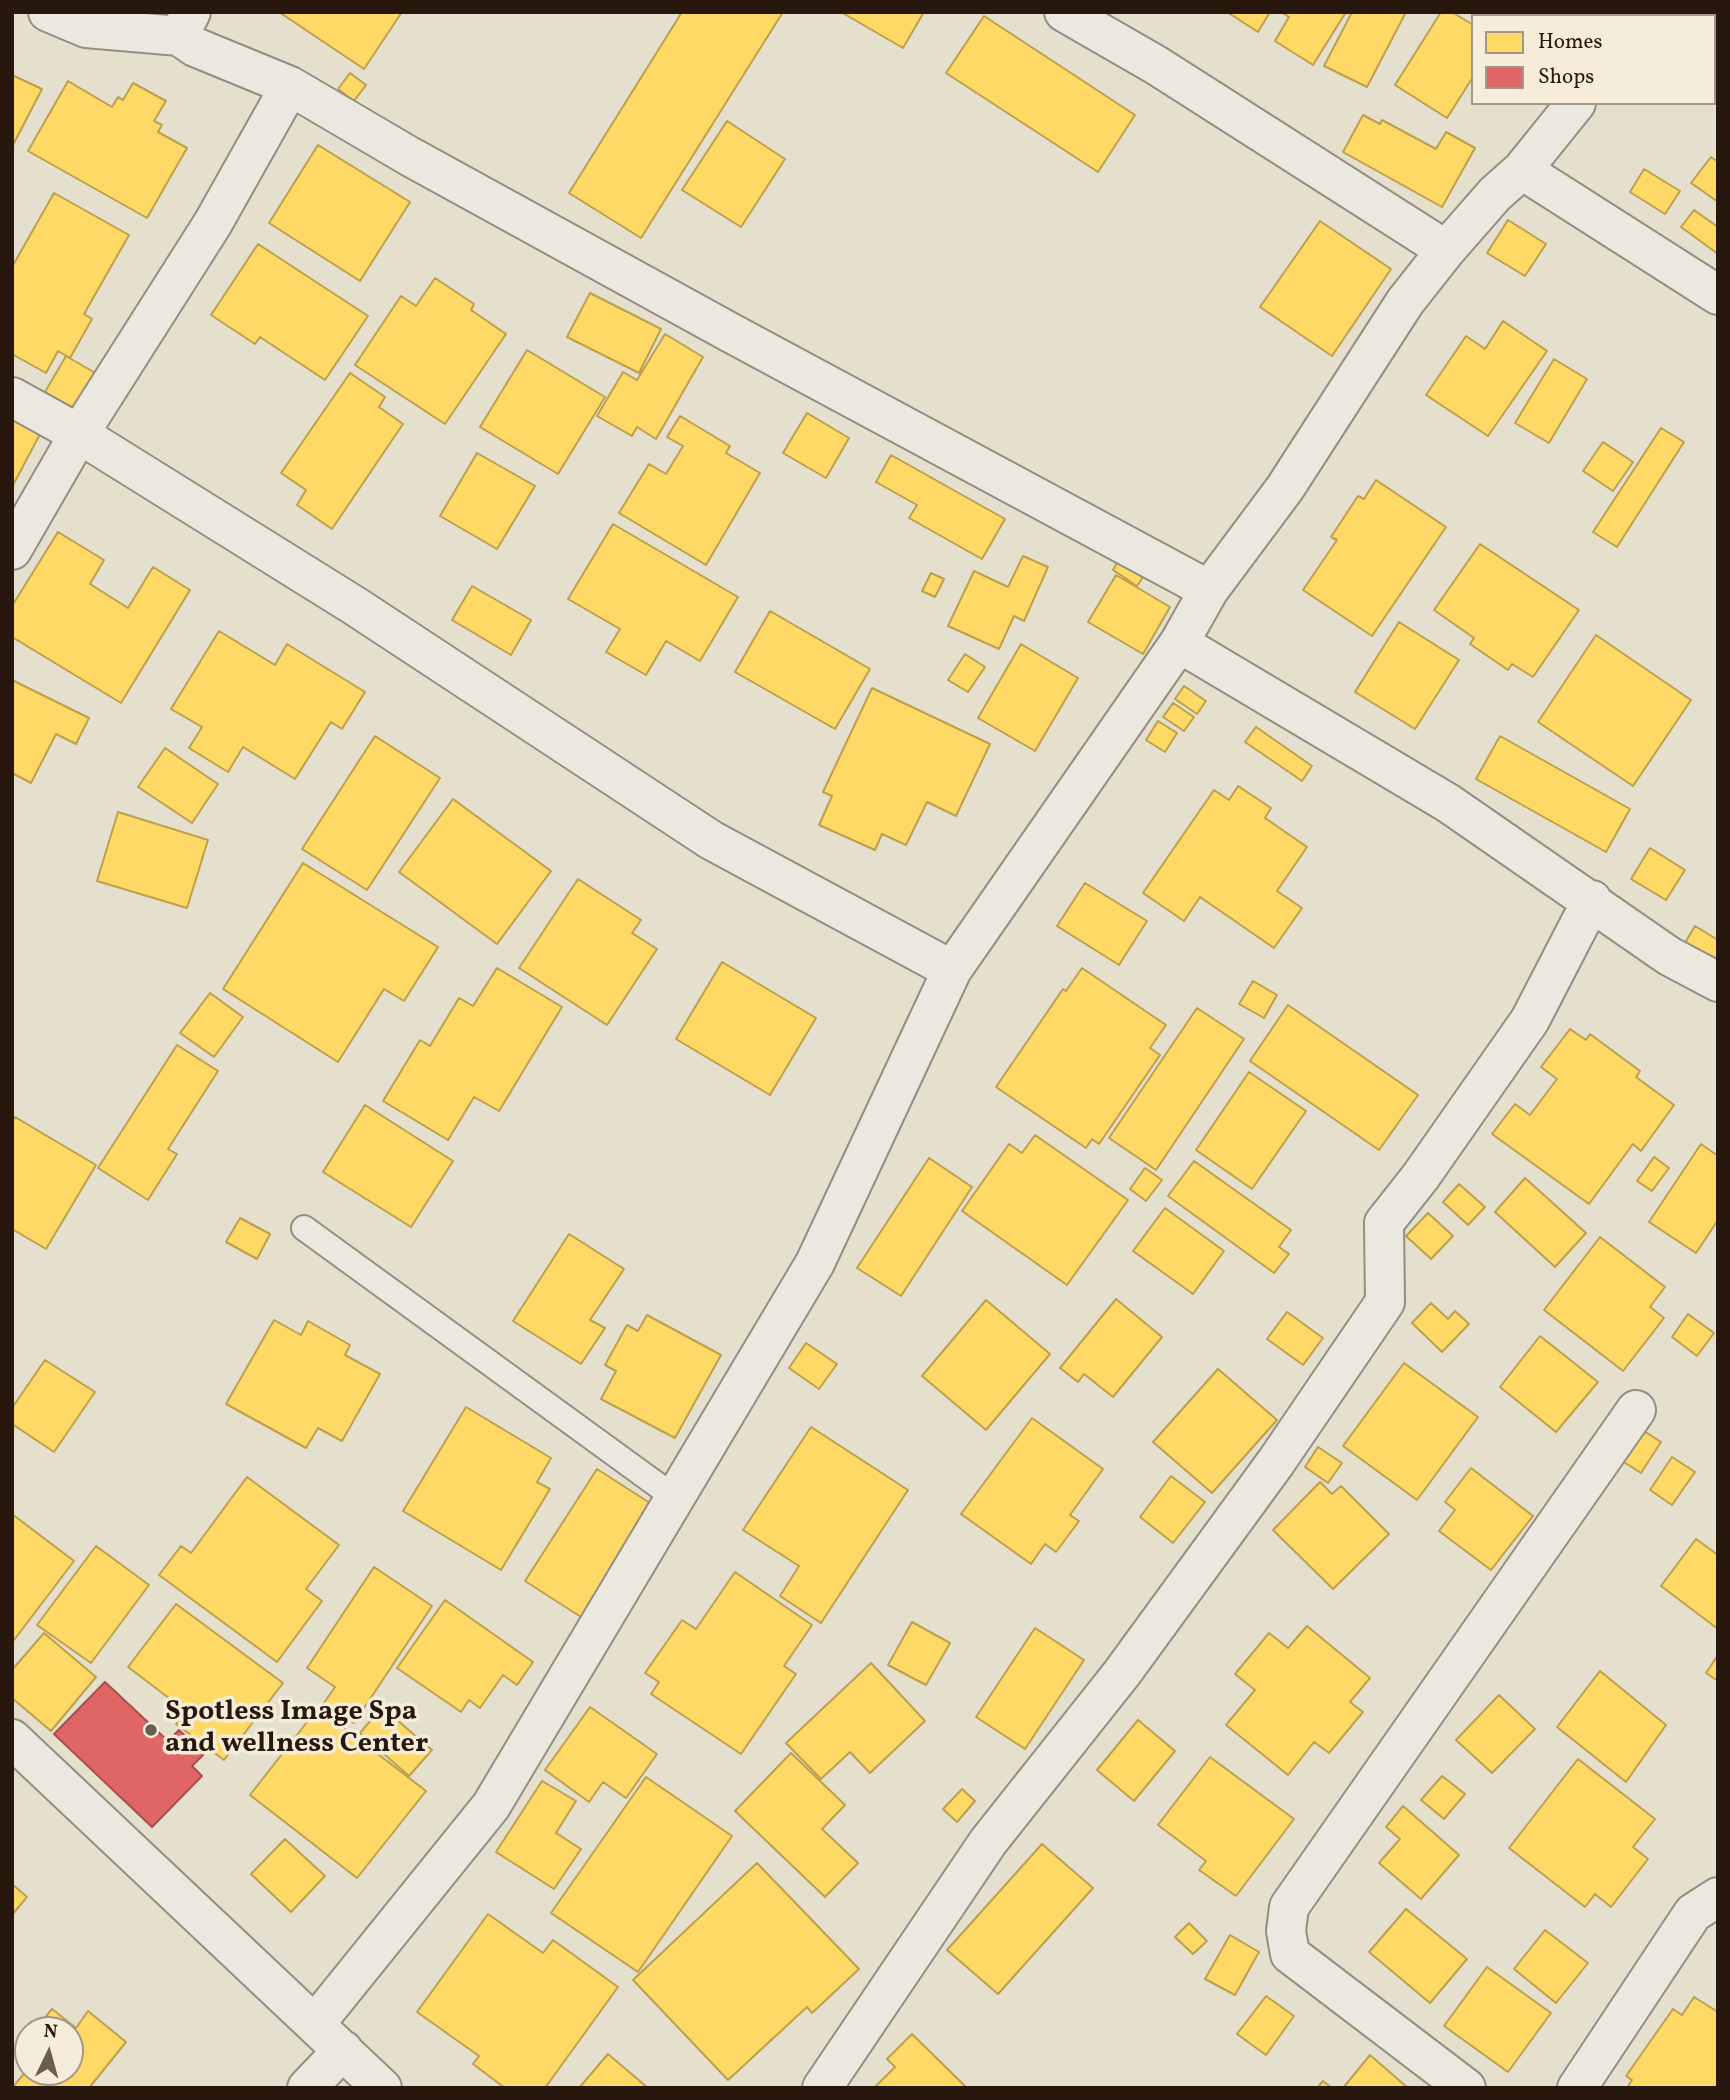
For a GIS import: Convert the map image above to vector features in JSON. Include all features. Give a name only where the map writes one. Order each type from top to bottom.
[{"type":"street","points":[[48,12],[86,28],[185,24],[195,47],[290,86],[409,156],[731,333],[1209,590]]},
{"type":"street","points":[[1064,12],[1156,65],[1446,250]]},
{"type":"street","points":[[12,550],[79,434],[213,223],[290,86]]},
{"type":"street","points":[[315,2024],[491,1806],[815,1263],[952,970],[1179,643],[1209,590],[1285,488],[1405,302],[1446,250],[1495,194],[1522,170],[1574,105]]},
{"type":"street","points":[[1522,170],[1718,295]]},
{"type":"street","points":[[12,397],[79,434],[355,606],[711,839],[952,970]]},
{"type":"street","points":[[1179,643],[1448,803],[1592,900],[1669,956],[1718,982]]},
{"type":"street","points":[[822,2088],[988,1842],[1130,1662],[1276,1462],[1385,1302],[1384,1223],[1421,1176],[1530,1020],[1592,900]]},
{"type":"street","points":[[1466,2088],[1290,1954],[1286,1931],[1289,1907],[1636,1410]]},
{"type":"street","points":[[12,1739],[382,2088]]},
{"type":"street","points":[[1577,2088],[1693,1913],[1718,1897]]},
{"type":"street","points":[[307,2088],[343,2050]]},
{"type":"lane","points":[[304,1228],[674,1497]]},
{"type":"building: Homes","points":[[279,12],[402,12],[364,69]]},
{"type":"building: Homes","points":[[682,12],[783,12],[641,238],[569,193]]},
{"type":"building: Homes","points":[[841,12],[924,12],[903,48]]},
{"type":"building: Homes","points":[[1227,12],[1270,12],[1258,32]]},
{"type":"building: Homes","points":[[1281,12],[1346,12],[1313,65],[1275,41],[1289,17]]},
{"type":"building: Homes","points":[[1352,12],[1406,12],[1367,87],[1324,66]]},
{"type":"building: Homes","points":[[1441,12],[1452,12],[1471,24],[1471,80],[1447,118],[1395,85]]},
{"type":"building: Homes","points":[[984,16],[1135,115],[1098,172],[946,73]]},
{"type":"building: Homes","points":[[350,73],[366,85],[354,101],[338,89]]},
{"type":"building: Homes","points":[[12,75],[42,89],[12,147]]},
{"type":"building: Homes","points":[[68,81],[112,107],[118,97],[123,100],[133,83],[166,101],[154,121],[162,125],[158,132],[187,148],[147,218],[28,151]]},
{"type":"building: Homes","points":[[1363,115],[1380,124],[1382,120],[1436,149],[1446,132],[1475,148],[1442,207],[1343,152]]},
{"type":"building: Homes","points":[[727,121],[785,159],[741,227],[682,190]]},
{"type":"building: Homes","points":[[318,145],[410,202],[360,281],[269,223]]},
{"type":"building: Homes","points":[[1711,157],[1718,162],[1718,202],[1691,183]]},
{"type":"building: Homes","points":[[1644,169],[1680,191],[1665,214],[1630,192]]},
{"type":"building: Homes","points":[[54,193],[129,235],[84,314],[92,319],[70,358],[58,351],[46,373],[12,354],[12,267]]},
{"type":"building: Homes","points":[[1694,210],[1718,227],[1718,254],[1681,227]]},
{"type":"building: Homes","points":[[1508,220],[1546,244],[1525,276],[1487,253]]},
{"type":"building: Homes","points":[[1320,221],[1391,269],[1332,356],[1260,307]]},
{"type":"building: Homes","points":[[258,244],[368,316],[325,380],[260,337],[255,344],[211,315]]},
{"type":"building: Homes","points":[[435,278],[474,304],[471,310],[506,334],[445,424],[355,365],[401,296],[416,306]]},
{"type":"building: Homes","points":[[590,293],[661,329],[639,373],[567,337]]},
{"type":"building: Homes","points":[[1503,321],[1547,351],[1488,436],[1426,395],[1466,336],[1485,349]]},
{"type":"building: Homes","points":[[665,334],[703,357],[656,439],[637,427],[632,436],[597,416],[623,372],[637,380]]},
{"type":"building: Homes","points":[[527,350],[605,397],[558,474],[480,427]]},
{"type":"building: Homes","points":[[66,356],[104,378],[84,414],[45,392]]},
{"type":"building: Homes","points":[[1554,359],[1587,379],[1549,443],[1515,423]]},
{"type":"building: Homes","points":[[350,373],[385,397],[379,407],[403,424],[332,529],[297,505],[306,490],[281,473]]},
{"type":"building: Homes","points":[[12,401],[48,419],[12,487]]},
{"type":"building: Homes","points":[[807,413],[849,438],[826,478],[783,453]]},
{"type":"building: Homes","points":[[680,416],[730,446],[726,453],[760,473],[706,565],[619,513],[649,464],[666,474],[683,446],[667,437]]},
{"type":"building: Homes","points":[[1661,428],[1684,442],[1617,547],[1593,532]]},
{"type":"building: Homes","points":[[1603,442],[1633,462],[1613,491],[1583,471]]},
{"type":"building: Homes","points":[[477,453],[535,486],[497,549],[440,516]]},
{"type":"building: Homes","points":[[891,455],[1005,519],[982,559],[909,518],[917,505],[876,482]]},
{"type":"building: Homes","points":[[1376,480],[1446,527],[1372,636],[1303,590],[1337,540],[1331,537],[1358,496],[1364,499]]},
{"type":"building: Homes","points":[[613,524],[738,597],[700,661],[666,641],[646,675],[606,652],[620,629],[568,599]]},
{"type":"building: Homes","points":[[58,532],[104,560],[90,584],[128,608],[153,567],[190,590],[121,703],[12,637],[12,606]]},
{"type":"building: Homes","points":[[1480,544],[1579,610],[1533,677],[1512,664],[1508,670],[1470,644],[1474,638],[1434,610]]},
{"type":"building: Homes","points":[[1122,555],[1147,571],[1137,586],[1113,570]]},
{"type":"building: Homes","points":[[1023,556],[1048,567],[1024,621],[1014,616],[999,649],[948,626],[974,571],[1008,587]]},
{"type":"building: Homes","points":[[931,573],[944,579],[935,597],[922,591]]},
{"type":"building: Homes","points":[[1116,575],[1170,607],[1143,654],[1088,622]]},
{"type":"building: Homes","points":[[472,586],[531,620],[511,655],[452,620]]},
{"type":"building: Homes","points":[[770,611],[870,669],[835,729],[735,672]]},
{"type":"building: Homes","points":[[1399,622],[1459,660],[1415,729],[1355,692]]},
{"type":"building: Homes","points":[[219,631],[275,665],[287,644],[365,692],[342,729],[331,722],[295,779],[243,747],[228,772],[189,748],[202,727],[171,709]]},
{"type":"building: Homes","points":[[1596,635],[1691,700],[1633,786],[1538,722]]},
{"type":"building: Homes","points":[[1021,644],[1078,678],[1035,751],[978,718]]},
{"type":"building: Homes","points":[[965,654],[985,667],[968,692],[948,680]]},
{"type":"building: Homes","points":[[12,680],[89,718],[76,744],[56,734],[31,783],[12,773]]},
{"type":"building: Homes","points":[[1184,686],[1206,701],[1197,714],[1175,699]]},
{"type":"building: Homes","points":[[872,688],[990,744],[956,816],[927,802],[906,845],[882,834],[875,850],[819,825],[832,796],[823,792]]},
{"type":"building: Homes","points":[[1173,703],[1194,717],[1184,731],[1163,717]]},
{"type":"building: Homes","points":[[1158,721],[1177,733],[1165,752],[1146,740]]},
{"type":"building: Homes","points":[[1256,727],[1312,766],[1302,781],[1245,742]]},
{"type":"building: Homes","points":[[375,736],[440,778],[367,890],[302,849]]},
{"type":"building: Homes","points":[[1500,736],[1630,809],[1606,852],[1476,779]]},
{"type":"building: Homes","points":[[165,748],[218,784],[192,823],[138,787]]},
{"type":"building: Homes","points":[[1238,786],[1271,808],[1265,818],[1307,847],[1277,891],[1302,908],[1274,948],[1200,897],[1184,921],[1143,893],[1214,790],[1229,800]]},
{"type":"building: Homes","points":[[453,799],[551,871],[497,944],[399,872]]},
{"type":"building: Homes","points":[[118,812],[208,840],[187,908],[97,881]]},
{"type":"building: Homes","points":[[1650,848],[1685,870],[1666,900],[1631,879]]},
{"type":"building: Homes","points":[[303,863],[438,947],[404,1001],[384,989],[338,1062],[223,989]]},
{"type":"building: Homes","points":[[578,879],[641,920],[632,933],[657,949],[607,1025],[519,968]]},
{"type":"building: Homes","points":[[1085,883],[1147,921],[1119,965],[1057,926]]},
{"type":"building: Homes","points":[[1695,926],[1718,940],[1718,964],[1685,943]]},
{"type":"building: Homes","points":[[722,962],[816,1018],[770,1095],[676,1039]]},
{"type":"building: Homes","points":[[497,968],[562,1007],[499,1111],[474,1097],[448,1140],[383,1101],[420,1040],[430,1046],[459,998],[473,1006]]},
{"type":"building: Homes","points":[[1082,968],[1166,1025],[1150,1048],[1160,1055],[1099,1144],[1092,1139],[1086,1148],[996,1087],[1063,989],[1066,991]]},
{"type":"building: Homes","points":[[1253,981],[1277,995],[1264,1018],[1239,1004]]},
{"type":"building: Homes","points":[[210,993],[243,1017],[214,1057],[180,1033]]},
{"type":"building: Homes","points":[[1288,1005],[1418,1095],[1379,1150],[1250,1061]]},
{"type":"building: Homes","points":[[1197,1008],[1244,1039],[1156,1170],[1109,1138]]},
{"type":"building: Homes","points":[[1570,1029],[1586,1040],[1590,1034],[1640,1071],[1636,1077],[1674,1105],[1641,1151],[1633,1144],[1589,1204],[1492,1134],[1515,1104],[1530,1115],[1557,1079],[1541,1067]]},
{"type":"building: Homes","points":[[177,1045],[218,1071],[168,1149],[177,1154],[148,1200],[98,1168]]},
{"type":"building: Homes","points":[[1249,1072],[1306,1111],[1252,1189],[1196,1150]]},
{"type":"building: Homes","points":[[365,1105],[453,1161],[411,1227],[323,1172]]},
{"type":"building: Homes","points":[[15,1117],[96,1165],[46,1249],[12,1229],[12,1122]]},
{"type":"building: Homes","points":[[1035,1135],[1128,1200],[1067,1285],[962,1211],[1009,1144],[1022,1153]]},
{"type":"building: Homes","points":[[1701,1144],[1718,1156],[1718,1220],[1696,1253],[1649,1222]]},
{"type":"building: Homes","points":[[1654,1157],[1669,1168],[1652,1191],[1637,1181]]},
{"type":"building: Homes","points":[[929,1158],[972,1187],[901,1296],[857,1268]]},
{"type":"building: Homes","points":[[1194,1161],[1291,1230],[1279,1247],[1289,1254],[1274,1273],[1168,1196]]},
{"type":"building: Homes","points":[[1145,1168],[1162,1180],[1146,1201],[1130,1189]]},
{"type":"building: Homes","points":[[1525,1178],[1586,1233],[1555,1267],[1495,1212]]},
{"type":"building: Homes","points":[[1459,1184],[1485,1207],[1468,1225],[1443,1202]]},
{"type":"building: Homes","points":[[1165,1208],[1224,1251],[1193,1294],[1133,1251]]},
{"type":"building: Homes","points":[[1428,1213],[1453,1236],[1431,1259],[1406,1236]]},
{"type":"building: Homes","points":[[240,1218],[270,1234],[257,1259],[226,1242]]},
{"type":"building: Homes","points":[[569,1234],[624,1269],[590,1320],[605,1328],[581,1364],[513,1321]]},
{"type":"building: Homes","points":[[1600,1237],[1665,1287],[1650,1307],[1664,1318],[1623,1371],[1544,1310]]},
{"type":"building: Homes","points":[[1116,1299],[1162,1337],[1113,1397],[1084,1374],[1078,1382],[1060,1368]]},
{"type":"building: Homes","points":[[986,1300],[1050,1354],[986,1430],[922,1376]]},
{"type":"building: Homes","points":[[1431,1303],[1448,1319],[1455,1311],[1469,1324],[1442,1352],[1412,1323]]},
{"type":"building: Homes","points":[[1287,1312],[1323,1338],[1303,1365],[1267,1339]]},
{"type":"building: Homes","points":[[1688,1314],[1714,1333],[1697,1356],[1672,1337]]},
{"type":"building: Homes","points":[[647,1315],[721,1355],[675,1438],[601,1399],[616,1371],[605,1365],[627,1325],[638,1331]]},
{"type":"building: Homes","points":[[274,1320],[301,1335],[308,1321],[350,1345],[345,1355],[380,1374],[342,1441],[318,1428],[306,1448],[226,1404]]},
{"type":"building: Homes","points":[[1540,1336],[1598,1382],[1556,1432],[1500,1387]]},
{"type":"building: Homes","points":[[806,1343],[837,1364],[819,1389],[789,1368]]},
{"type":"building: Homes","points":[[45,1360],[95,1392],[54,1452],[12,1424],[12,1408]]},
{"type":"building: Homes","points":[[1404,1363],[1478,1417],[1417,1500],[1343,1446]]},
{"type":"building: Homes","points":[[1218,1369],[1277,1420],[1212,1493],[1153,1442]]},
{"type":"building: Homes","points":[[466,1407],[551,1458],[537,1482],[550,1489],[501,1570],[403,1511]]},
{"type":"building: Homes","points":[[1032,1418],[1103,1469],[1070,1515],[1079,1521],[1056,1552],[1045,1544],[1031,1564],[961,1514]]},
{"type":"building: Homes","points":[[1633,1424],[1661,1442],[1641,1473],[1613,1455]]},
{"type":"building: Homes","points":[[811,1427],[908,1490],[821,1623],[780,1596],[799,1566],[743,1530]]},
{"type":"building: Homes","points":[[1318,1447],[1342,1463],[1328,1483],[1305,1467]]},
{"type":"building: Homes","points":[[1672,1457],[1695,1472],[1672,1505],[1650,1490]]},
{"type":"building: Homes","points":[[1471,1468],[1533,1516],[1491,1570],[1439,1531],[1455,1510],[1445,1502]]},
{"type":"building: Homes","points":[[597,1469],[653,1505],[581,1617],[525,1581]]},
{"type":"building: Homes","points":[[1171,1476],[1205,1502],[1173,1543],[1140,1517]]},
{"type":"building: Homes","points":[[247,1477],[339,1545],[306,1589],[322,1601],[277,1662],[159,1575],[181,1546],[191,1553]]},
{"type":"building: Homes","points":[[1320,1482],[1332,1494],[1341,1486],[1389,1534],[1333,1589],[1273,1530]]},
{"type":"building: Homes","points":[[12,1514],[74,1561],[14,1640],[12,1638]]},
{"type":"building: Homes","points":[[1696,1539],[1718,1555],[1718,1629],[1661,1586]]},
{"type":"building: Homes","points":[[96,1546],[149,1585],[91,1663],[37,1625]]},
{"type":"building: Homes","points":[[374,1567],[432,1606],[354,1723],[324,1703],[335,1687],[307,1668]]},
{"type":"building: Homes","points":[[735,1572],[812,1625],[784,1666],[796,1674],[741,1754],[651,1694],[659,1682],[645,1673],[682,1620],[696,1629]]},
{"type":"building: Homes","points":[[445,1600],[533,1662],[517,1685],[503,1675],[480,1708],[469,1700],[461,1712],[397,1668]]},
{"type":"building: Homes","points":[[176,1604],[283,1683],[224,1760],[176,1724],[186,1711],[128,1667]]},
{"type":"building: Homes","points":[[912,1622],[950,1643],[926,1685],[888,1665]]},
{"type":"building: Homes","points":[[1307,1626],[1370,1678],[1350,1702],[1363,1712],[1329,1753],[1314,1742],[1288,1775],[1226,1725],[1255,1690],[1235,1674],[1269,1633],[1288,1648]]},
{"type":"building: Homes","points":[[1035,1628],[1084,1660],[1025,1749],[976,1717]]},
{"type":"building: Homes","points":[[44,1633],[96,1677],[51,1731],[12,1698],[12,1670]]},
{"type":"building: Homes","points":[[1718,1655],[1718,1681],[1706,1673]]},
{"type":"building: Homes","points":[[871,1663],[925,1721],[870,1773],[850,1752],[821,1779],[786,1743]]},
{"type":"building: Homes","points":[[1600,1671],[1666,1725],[1626,1782],[1557,1727]]},
{"type":"building: Homes","points":[[1499,1695],[1535,1729],[1492,1773],[1456,1740]]},
{"type":"building: Homes","points":[[382,1707],[432,1750],[409,1776],[360,1733]]},
{"type":"building: Homes","points":[[590,1707],[657,1754],[626,1798],[603,1782],[589,1802],[545,1770]]},
{"type":"building: Homes","points":[[318,1708],[426,1791],[357,1878],[250,1795]]},
{"type":"building: Homes","points":[[1138,1720],[1175,1751],[1134,1801],[1097,1770]]},
{"type":"building: Homes","points":[[791,1753],[845,1805],[822,1829],[858,1863],[825,1897],[735,1811]]},
{"type":"building: Homes","points":[[1210,1757],[1294,1819],[1236,1896],[1199,1870],[1206,1861],[1158,1825]]},
{"type":"building: Homes","points":[[1578,1759],[1655,1819],[1633,1847],[1648,1859],[1611,1907],[1595,1894],[1585,1907],[1509,1848]]},
{"type":"building: Homes","points":[[1442,1776],[1465,1794],[1444,1819],[1421,1800]]},
{"type":"building: Homes","points":[[646,1777],[732,1836],[638,1972],[551,1913]]},
{"type":"building: Homes","points":[[542,1781],[576,1801],[556,1833],[581,1849],[554,1889],[496,1852]]},
{"type":"building: Homes","points":[[962,1789],[975,1801],[957,1822],[943,1809]]},
{"type":"building: Homes","points":[[1403,1806],[1459,1855],[1421,1899],[1379,1863],[1400,1839],[1386,1827]]},
{"type":"building: Homes","points":[[285,1839],[325,1876],[291,1912],[251,1874]]},
{"type":"building: Homes","points":[[1042,1844],[1093,1888],[998,1994],[947,1950]]},
{"type":"building: Homes","points":[[757,1863],[859,1969],[812,2013],[807,2007],[728,2080],[633,1980]]},
{"type":"building: Homes","points":[[12,1884],[27,1897],[12,1915]]},
{"type":"building: Homes","points":[[1406,1909],[1467,1959],[1430,2003],[1369,1952]]},
{"type":"building: Homes","points":[[488,1914],[543,1953],[553,1940],[618,1987],[545,2088],[505,2088],[473,2064],[479,2056],[417,2012]]},
{"type":"building: Homes","points":[[1189,1923],[1207,1941],[1193,1954],[1175,1937]]},
{"type":"building: Homes","points":[[1545,1930],[1588,1963],[1556,2003],[1514,1969]]},
{"type":"building: Homes","points":[[1230,1935],[1259,1952],[1235,1995],[1205,1979]]},
{"type":"building: Homes","points":[[1487,1967],[1551,2013],[1508,2072],[1444,2026]]},
{"type":"building: Homes","points":[[1266,1996],[1294,2016],[1266,2055],[1237,2034]]},
{"type":"building: Homes","points":[[1694,1997],[1718,2012],[1718,2088],[1627,2088],[1632,2080],[1626,2076],[1673,2009],[1682,2015]]},
{"type":"building: Homes","points":[[52,2009],[61,2016],[46,2016]]},
{"type":"building: Homes","points":[[88,2011],[126,2042],[89,2088],[12,2088],[14,2086],[84,2086],[84,2017]]},
{"type":"building: Homes","points":[[912,2034],[967,2088],[874,2088],[895,2067],[887,2059]]},
{"type":"building: Homes","points":[[608,2054],[648,2088],[579,2088]]},
{"type":"building: Homes","points":[[1370,2055],[1408,2088],[1343,2088]]},
{"type":"building: Homes","points":[[1323,2081],[1332,2088],[1317,2088]]},
{"type":"building: Shops","points":[[105,1682],[168,1741],[179,1730],[204,1754],[192,1766],[202,1776],[152,1827],[54,1734]]},
{"type":"place","name":"Spotless Image Spa and wellness Center","points":[[151,1730]]}]
